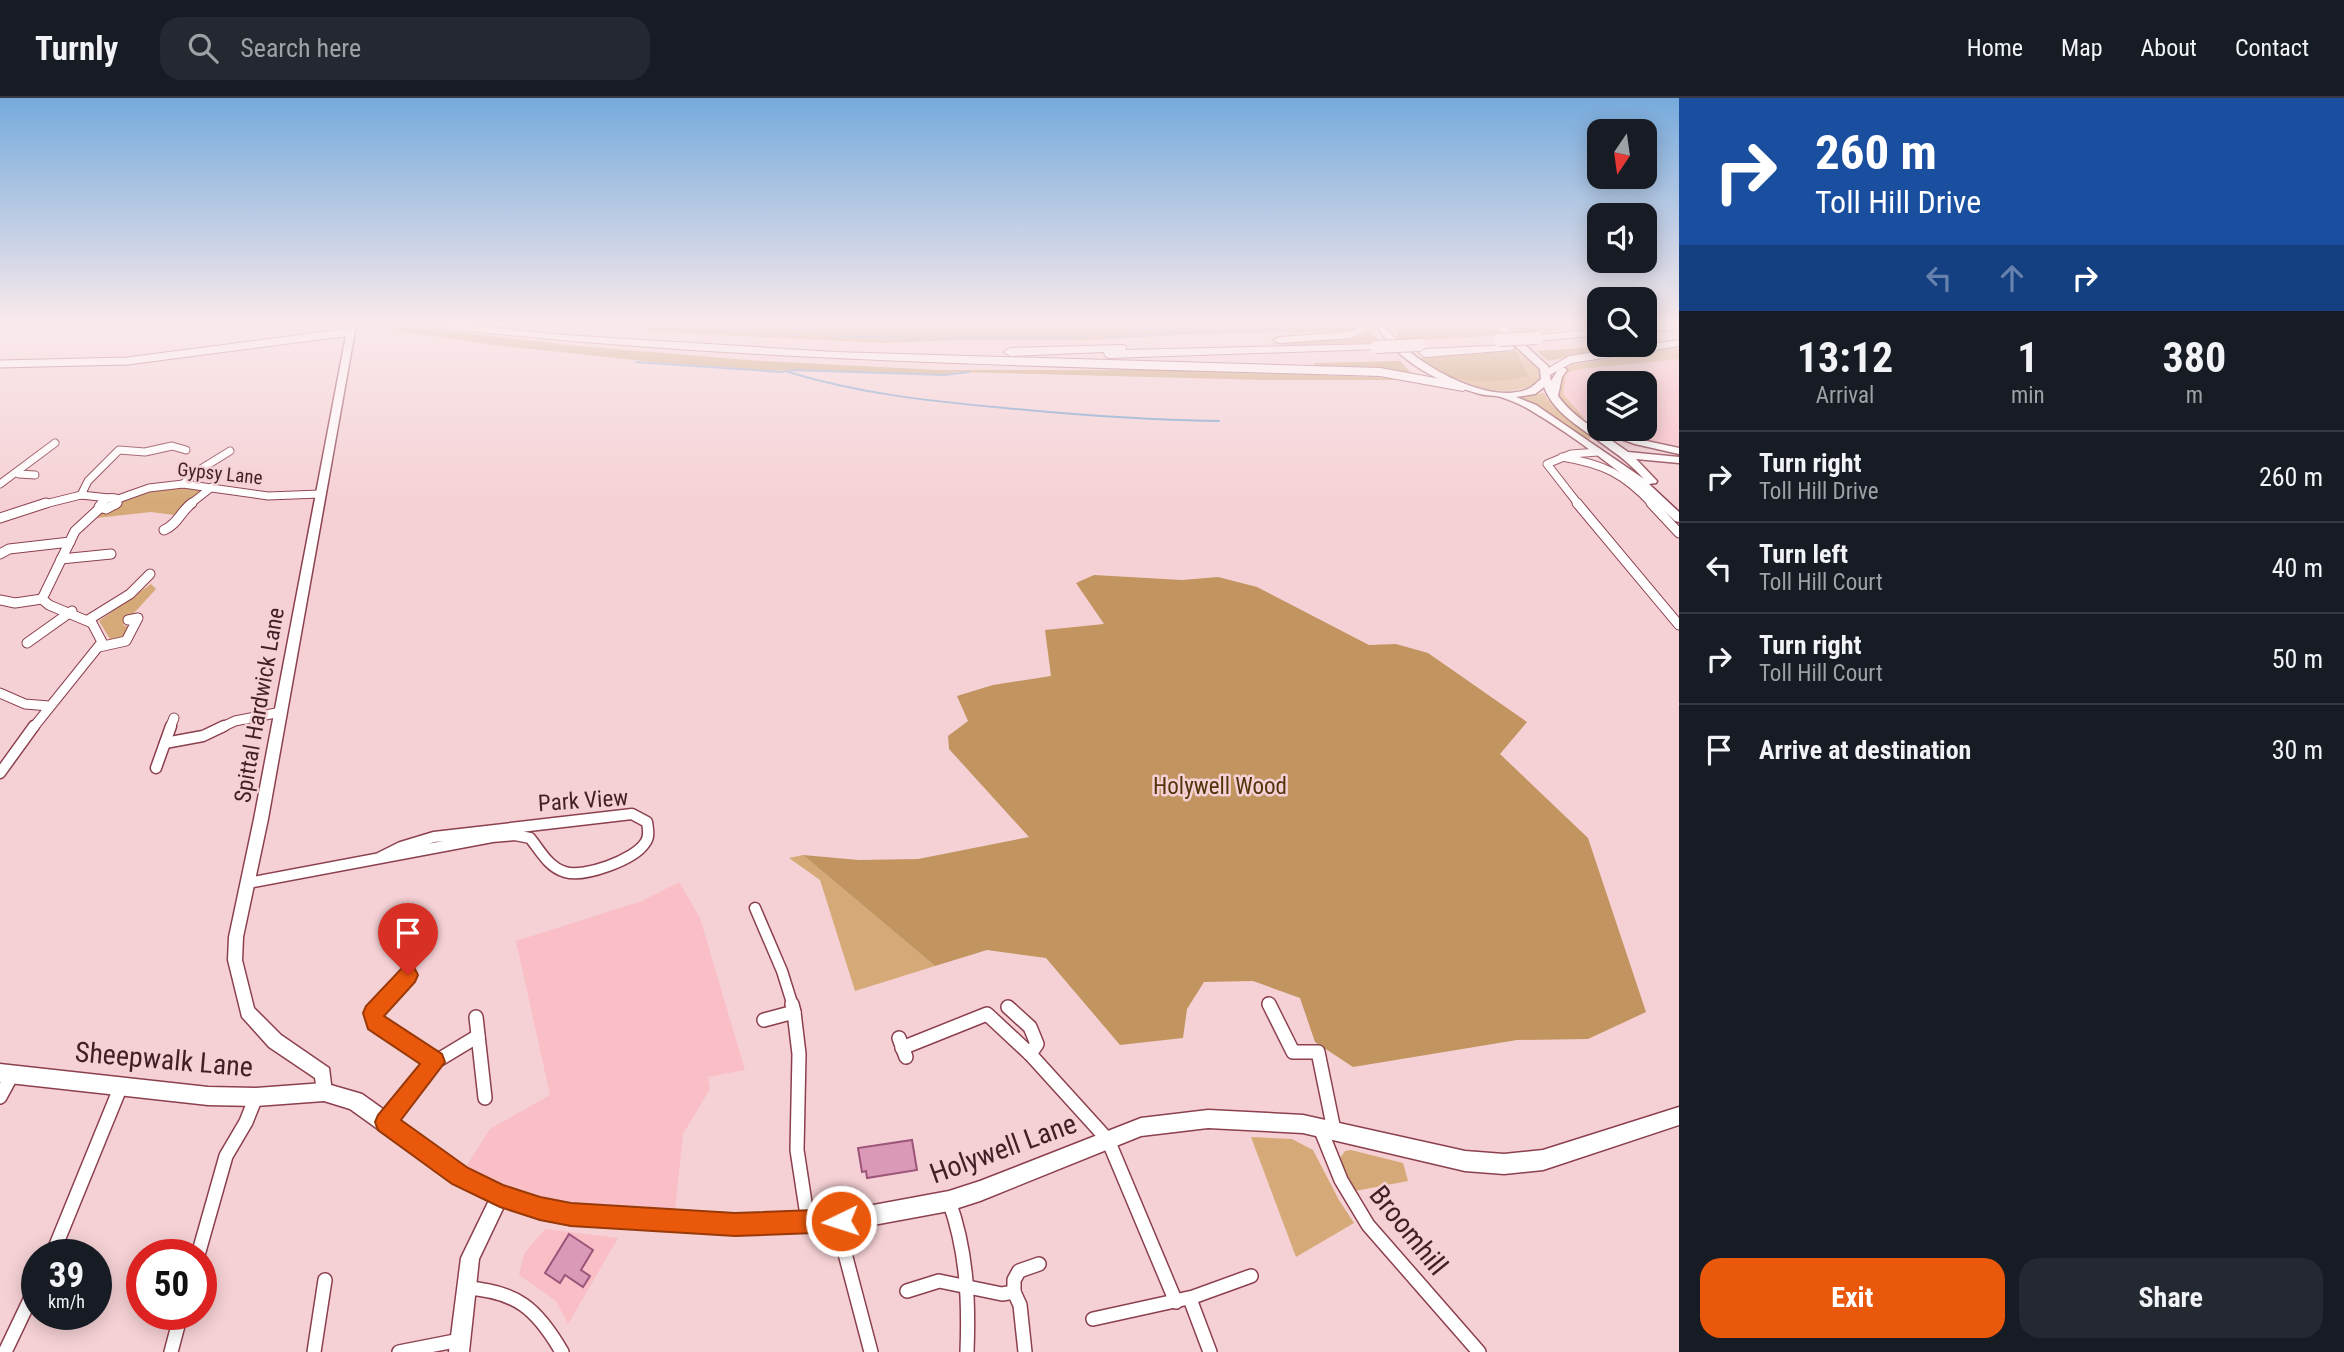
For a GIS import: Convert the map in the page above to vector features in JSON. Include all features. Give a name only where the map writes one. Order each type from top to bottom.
[{"type":"highway","points":[[1444,384],[1463,387]]},
{"type":"main road","points":[[1455,384],[1494,393],[1532,407],[1598,452],[1641,476]]},
{"type":"main road","points":[[1494,393],[1528,393],[1542,384]]},
{"type":"main road","points":[[1548,384],[1553,398],[1572,415],[1587,424]]},
{"type":"main road","points":[[1553,398],[1556,384]]},
{"type":"main road","points":[[1478,390],[1558,425]]},
{"type":"main road","points":[[1598,441],[1641,476]]},
{"type":"main road","points":[[1610,441],[1679,515]]},
{"type":"main road","points":[[1632,441],[1679,460]]},
{"type":"main road","points":[[1598,452],[1624,455],[1679,451]]},
{"type":"main road","points":[[1641,476],[1646,463],[1665,454]]},
{"type":"main road","name":"Sheepwalk Lane","points":[[7,1073],[208,1096],[257,1097],[316,1092]]},
{"type":"main road","name":"Holywell Lane","points":[[316,1092],[355,1101],[456,1174],[500,1196],[540,1209],[571,1214],[735,1224],[841,1221],[949,1200],[980,1191],[1141,1128],[1208,1119],[1264,1120],[1327,1129],[1465,1161],[1504,1164],[1543,1160],[1679,1116]]},
{"type":"street","name":"Spittal Hardwick Lane","points":[[316,1092],[308,1064],[275,1041],[247,1012],[234,960],[236,937],[281,712],[341,384]]},
{"type":"street","points":[[1573,453],[1577,447],[1575,437]]},
{"type":"street","points":[[177,447],[185,441]]},
{"type":"street","points":[[0,484],[19,474],[31,457],[55,443]]},
{"type":"street","points":[[81,495],[88,481],[119,450],[147,451],[156,446],[186,450]]},
{"type":"street","points":[[1598,452],[1573,453],[1547,464],[1547,467],[1679,625]]},
{"type":"street","points":[[183,484],[196,472],[230,454]]},
{"type":"street","points":[[1562,457],[1594,462],[1622,477],[1679,533]]},
{"type":"street","points":[[19,474],[35,475]]},
{"type":"street","name":"Gypsy Lane","points":[[42,599],[75,531],[103,504],[149,488],[183,484],[282,497],[320,494]]},
{"type":"street","points":[[168,531],[178,522],[184,509],[212,487]]},
{"type":"street","points":[[0,518],[47,502],[81,495],[103,504]]},
{"type":"street","points":[[1,551],[69,542]]},
{"type":"street","points":[[61,559],[111,554]]},
{"type":"street","points":[[88,620],[129,595],[150,574]]},
{"type":"street","points":[[0,600],[15,603],[42,599],[49,605],[72,611],[88,620],[100,632],[99,647]]},
{"type":"street","points":[[27,643],[72,611]]},
{"type":"street","points":[[0,773],[49,706],[99,647],[130,638],[138,618],[128,620]]},
{"type":"street","points":[[0,693],[25,704],[49,706]]},
{"type":"street","points":[[165,743],[203,736],[235,721],[281,712]]},
{"type":"street","points":[[156,768],[174,718]]},
{"type":"street","name":"Park View","points":[[248,883],[379,858],[403,856],[492,837],[516,835],[530,838],[548,864],[573,874],[596,869],[632,855],[645,843],[649,833],[647,822],[632,814],[434,837],[379,858]]},
{"type":"street","points":[[755,908],[768,940],[782,964],[800,1033],[796,1125],[798,1170],[808,1223]]},
{"type":"street","points":[[408,975],[373,1013],[375,1022],[435,1062]]},
{"type":"street","name":"Broomhill","points":[[1268,1003],[1293,1052],[1318,1052],[1327,1129],[1341,1180],[1368,1225],[1479,1352]]},
{"type":"street","points":[[1008,1007],[1027,1022],[1036,1034],[1037,1044],[1030,1054]]},
{"type":"street","points":[[764,1020],[794,1012]]},
{"type":"street","points":[[902,1048],[987,1014],[1030,1054],[1108,1140],[1183,1301],[1210,1352]]},
{"type":"street","points":[[476,1017],[485,1098]]},
{"type":"street","points":[[386,1122],[435,1062],[478,1036]]},
{"type":"street","points":[[0,1097],[7,1073]]},
{"type":"street","points":[[58,1239],[121,1086]]},
{"type":"street","points":[[203,1239],[226,1156],[257,1097]]},
{"type":"street","points":[[399,1352],[460,1346],[470,1258],[500,1196]]},
{"type":"street","points":[[949,1200],[961,1230],[969,1288],[967,1352]]},
{"type":"street","points":[[841,1221],[843,1246],[871,1352]]},
{"type":"street","points":[[1026,1352],[1020,1304],[1014,1293],[1014,1280],[1019,1270],[1039,1264]]},
{"type":"street","points":[[1093,1319],[1218,1292],[1251,1276]]},
{"type":"street","points":[[314,1352],[325,1280]]},
{"type":"street","points":[[908,1291],[939,1281],[1002,1294],[1014,1293]]},
{"type":"street","points":[[466,1288],[506,1292],[536,1312],[562,1352]]},
{"type":"street","points":[[5,1352],[21,1318]]},
{"type":"street","points":[[170,1352],[176,1330]]},
{"type":"shaded area","points":[[1466,384],[1534,384],[1518,390],[1503,391]]},
{"type":"shaded area","points":[[1558,384],[1564,384],[1563,394],[1585,419],[1569,408],[1559,395]]},
{"type":"shaded area","points":[[1560,384],[1587,384],[1587,419],[1564,401]]},
{"type":"shaded area","points":[[1657,384],[1679,384],[1679,450],[1648,441],[1657,441]]},
{"type":"shaded area","points":[[1544,393],[1559,411],[1587,430],[1587,439],[1536,405],[1519,397]]},
{"type":"shaded area","points":[[210,487],[174,515],[151,512],[87,519],[149,488]]},
{"type":"shaded area","points":[[151,584],[156,589],[123,625],[129,627],[122,637],[110,639],[99,621]]},
{"type":"shaded area","points":[[803,855],[935,966],[855,991],[820,880],[789,858]]},
{"type":"shaded area","points":[[679,882],[700,918],[745,1070],[708,1077],[710,1089],[683,1134],[674,1220],[571,1215],[460,1176],[490,1129],[550,1095],[516,941],[642,901]]},
{"type":"shaded area","points":[[1251,1137],[1292,1139],[1313,1150],[1354,1223],[1296,1257]]},
{"type":"shaded area","points":[[1351,1150],[1403,1163],[1408,1181],[1355,1191],[1338,1161],[1345,1151]]},
{"type":"shaded area","points":[[545,1229],[618,1238],[568,1324],[556,1301],[519,1275],[524,1254]]},
{"type":"green space","name":"Holywell Wood","points":[[1094,575],[1182,580],[1218,577],[1257,587],[1369,645],[1396,644],[1428,653],[1527,722],[1500,754],[1588,838],[1646,1012],[1588,1039],[1517,1040],[1353,1067],[1315,1042],[1300,998],[1253,981],[1204,982],[1187,1009],[1183,1038],[1120,1045],[1046,958],[987,950],[935,966],[803,855],[859,860],[918,859],[1029,837],[949,749],[948,736],[968,721],[957,696],[993,685],[1051,676],[1045,630],[1104,624],[1076,583]]},
{"type":"building","points":[[912,1140],[917,1170],[867,1178],[866,1171],[862,1172],[858,1148]]},
{"type":"building","points":[[569,1234],[593,1250],[581,1270],[590,1276],[583,1287],[565,1275],[560,1283],[545,1273]]},
{"type":"waterway","points":[[832,384],[949,403],[1085,415],[1219,421]]},
{"type":"route","points":[[408,975],[373,1013],[375,1022],[435,1062],[386,1122],[460,1176],[500,1196],[540,1209],[571,1214],[735,1224],[841,1221]]}]
